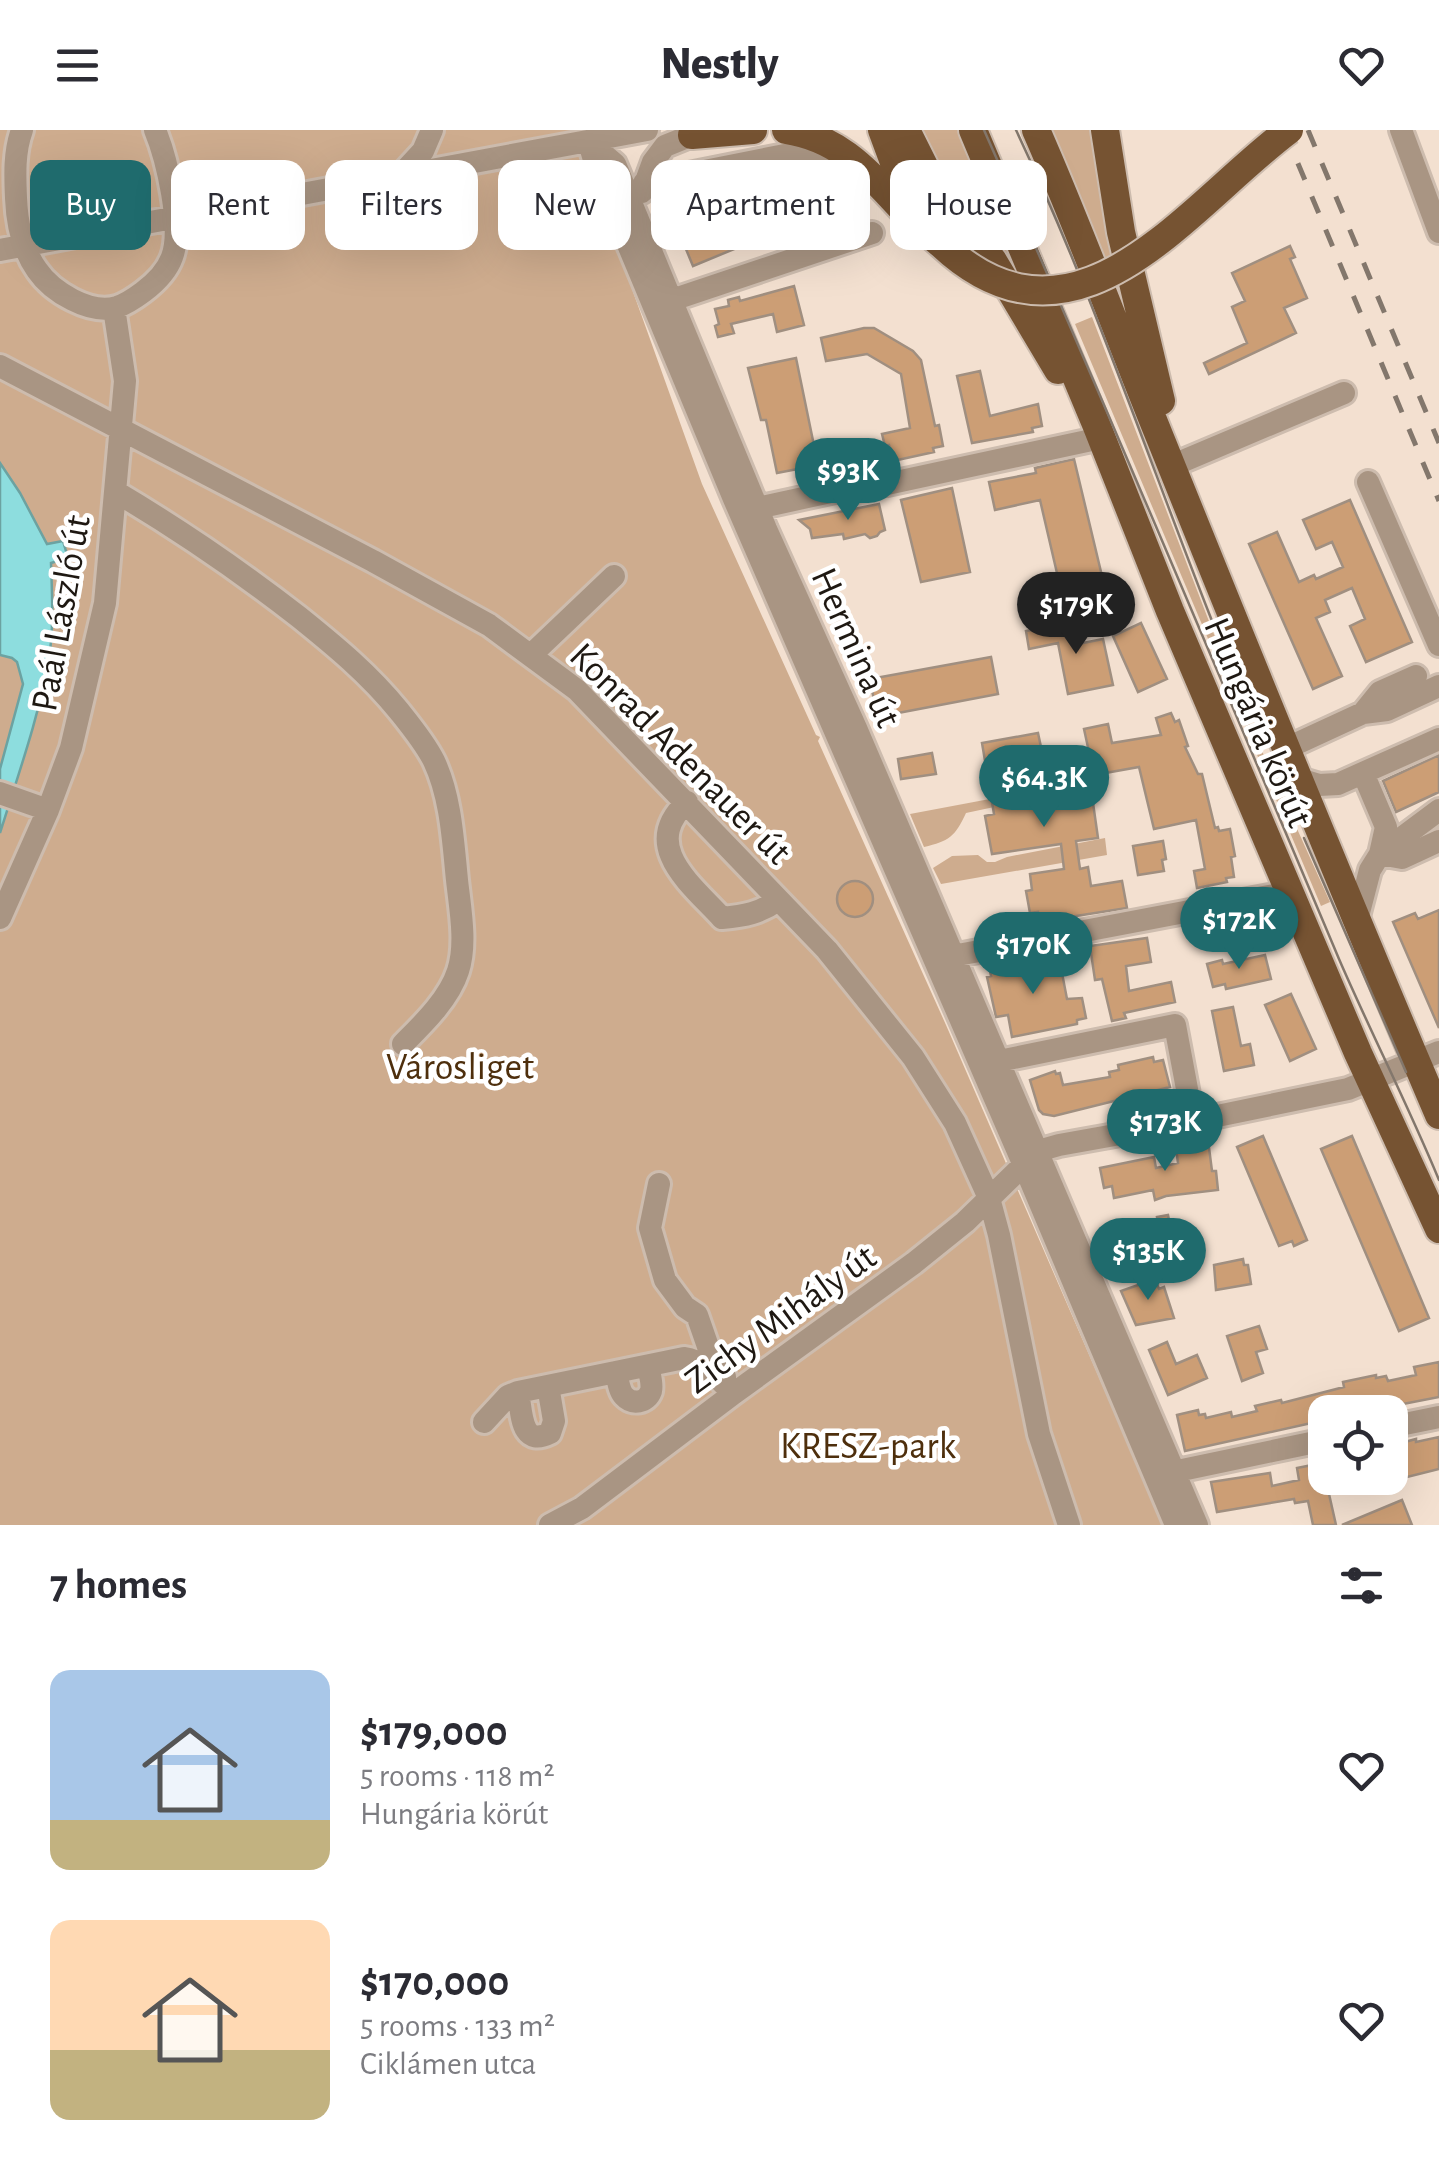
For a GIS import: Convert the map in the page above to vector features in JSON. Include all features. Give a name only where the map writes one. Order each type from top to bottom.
[{"type":"main road","points":[[692,135],[753,130]]},
{"type":"main road","points":[[786,130],[840,148],[890,195]]},
{"type":"main road","points":[[882,130],[893,160]]},
{"type":"main road","points":[[906,130],[929,176],[993,261],[1059,373],[1099,431]]},
{"type":"main road","name":"Hungária körút","points":[[973,130],[1170,610],[1370,1081],[1439,1229]]},
{"type":"main road","name":"Hungária körút","points":[[1036,130],[1296,778],[1357,920],[1427,1057],[1439,1115]]},
{"type":"main road","points":[[1105,130],[1121,232],[1185,499]]},
{"type":"main road","points":[[1115,181],[1125,130]]},
{"type":"main road","points":[[948,250],[969,267],[1013,287],[1062,290],[1088,284],[1152,249],[1290,130]]},
{"type":"street","points":[[22,130],[15,156],[18,226],[36,269],[59,292],[96,307],[114,308],[133,299],[164,272],[174,250]]},
{"type":"street","points":[[155,130],[171,187]]},
{"type":"street","points":[[415,160],[432,130]]},
{"type":"street","points":[[1408,132],[1437,220]]},
{"type":"street","points":[[475,160],[586,135],[636,133],[653,139],[692,135]]},
{"type":"street","name":"Hermina út","points":[[586,135],[615,164],[636,214],[662,304]]},
{"type":"street","name":"Hermina út","points":[[586,135],[597,170],[662,304],[1164,1473],[1196,1525]]},
{"type":"street","points":[[636,214],[652,162],[665,146],[692,135]]},
{"type":"street","points":[[760,160],[821,150],[839,160]]},
{"type":"street","points":[[644,183],[651,182]]},
{"type":"street","points":[[0,250],[171,219]]},
{"type":"street","points":[[662,304],[872,233]]},
{"type":"street","name":"Paál László út","points":[[0,918],[40,807],[70,748],[105,603],[126,381],[114,308]]},
{"type":"street","name":"Konrad Adenauer út","points":[[0,366],[374,561],[488,625],[531,655],[577,690],[826,950],[914,1056],[954,1124],[989,1198],[1039,1434],[1069,1525]]},
{"type":"street","points":[[1176,464],[1344,394]]},
{"type":"street","points":[[749,511],[872,483],[888,484],[1099,431]]},
{"type":"street","points":[[1368,482],[1439,645]]},
{"type":"street","points":[[116,492],[184,532],[345,654],[392,703],[433,758],[452,832],[461,960],[452,986],[403,1044]]},
{"type":"street","points":[[531,655],[614,576]]},
{"type":"street","points":[[1363,714],[1380,692],[1416,676]]},
{"type":"street","points":[[1285,749],[1439,686]]},
{"type":"street","points":[[1296,778],[1338,784],[1439,739]]},
{"type":"street","points":[[1363,773],[1386,827],[1385,851]]},
{"type":"street","points":[[0,793],[40,807]]},
{"type":"street","points":[[687,802],[674,814],[667,844],[677,870],[722,918],[748,916],[778,900]]},
{"type":"street","points":[[1357,920],[1370,870],[1385,851],[1439,810]]},
{"type":"street","points":[[1385,851],[1439,827]]},
{"type":"street","points":[[1385,851],[1402,858],[1439,841]]},
{"type":"street","points":[[943,958],[1290,892]]},
{"type":"street","name":"Hermina út","points":[[943,958],[999,1060],[1030,1157]]},
{"type":"street","points":[[999,1060],[1175,1025],[1192,1122]]},
{"type":"street","points":[[1030,1157],[1059,1144],[1192,1122],[1348,1089],[1427,1057]]},
{"type":"street","name":"Zichy Mihály út","points":[[550,1525],[598,1496],[914,1263],[965,1222],[1030,1157]]},
{"type":"street","points":[[660,1184],[650,1228],[665,1280],[684,1307],[698,1315],[713,1361],[735,1392]]},
{"type":"street","points":[[484,1422],[508,1396],[518,1392],[684,1358],[694,1359],[735,1392]]},
{"type":"street","points":[[616,1372],[623,1395],[639,1402],[651,1390],[648,1366]]},
{"type":"street","points":[[518,1392],[525,1430],[541,1438],[550,1433],[554,1421],[548,1386]]},
{"type":"street","points":[[1408,1424],[1439,1418]]},
{"type":"street","points":[[1164,1473],[1308,1443]]},
{"type":"street","name":"Hermina út","points":[[1164,1473],[1176,1525]]},
{"type":"green space","name":"Városliget","points":[[0,130],[575,130],[586,160],[498,160],[498,250],[618,250],[702,484],[820,737],[818,741],[1163,1525],[0,1525],[0,833],[29,743],[49,657],[51,563],[68,558],[47,545],[0,463]]},
{"type":"green space","points":[[920,130],[965,130],[978,160],[934,160]]},
{"type":"green space","points":[[1046,130],[1101,130],[1140,362]]},
{"type":"green space","points":[[996,250],[1017,250],[1050,325]]},
{"type":"green space","points":[[1092,317],[1240,702],[1330,902],[1321,906],[1075,324]]},
{"type":"green space","points":[[0,655],[17,662],[23,684],[0,769]]},
{"type":"green space","points":[[1011,795],[1013,803],[966,813],[950,837],[924,847],[910,814]]},
{"type":"green space","points":[[1105,838],[1107,855],[941,884],[933,868],[952,856],[978,855],[987,862],[995,862]]},
{"type":"water","points":[[0,463],[47,544],[63,541],[68,558],[51,563],[52,622],[45,680],[0,833],[0,769],[23,684],[17,662],[0,655]]},
{"type":"building","points":[[1290,246],[1295,257],[1290,259],[1307,298],[1284,308],[1296,333],[1209,374],[1204,363],[1247,343],[1232,307],[1245,301],[1232,273]]},
{"type":"building","points":[[686,250],[732,250],[693,266]]},
{"type":"building","points":[[794,286],[804,325],[777,332],[773,314],[731,324],[734,333],[718,337],[715,309],[729,306],[728,300],[739,297],[740,301]]},
{"type":"building","points":[[874,328],[921,360],[943,446],[933,448],[934,452],[893,461],[889,445],[885,446],[882,434],[910,428],[901,374],[867,354],[826,361],[821,338]]},
{"type":"building","points":[[796,358],[818,465],[777,473],[766,420],[761,420],[748,368]]},
{"type":"building","points":[[980,371],[990,416],[1038,404],[1042,426],[1032,428],[1033,432],[972,443],[957,376]]},
{"type":"building","points":[[1074,459],[1102,576],[1060,586],[1040,500],[995,510],[989,482],[1036,473],[1035,468]]},
{"type":"building","points":[[952,488],[970,572],[921,582],[901,500]]},
{"type":"building","points":[[1350,500],[1412,642],[1366,662],[1350,626],[1365,619],[1352,588],[1325,600],[1330,612],[1316,618],[1342,676],[1313,689],[1249,544],[1277,532],[1299,582],[1314,575],[1316,579],[1343,567],[1332,542],[1316,549],[1303,520]]},
{"type":"building","points":[[879,504],[885,530],[870,538],[865,534],[844,539],[843,534],[812,538],[810,529],[799,520]]},
{"type":"building","points":[[1075,622],[1078,644],[1103,639],[1113,685],[1068,694],[1058,643],[1029,649],[1026,631]]},
{"type":"building","points":[[1141,623],[1167,679],[1138,692],[1113,636]]},
{"type":"building","points":[[991,657],[998,694],[877,717],[870,679]]},
{"type":"building","points":[[1171,713],[1175,722],[1179,720],[1188,746],[1185,747],[1198,774],[1202,774],[1215,828],[1230,829],[1234,877],[1226,878],[1227,882],[1197,888],[1194,871],[1205,869],[1196,820],[1154,829],[1139,767],[1094,775],[1084,729],[1108,724],[1112,743],[1161,735],[1156,718]]},
{"type":"building","points":[[1038,733],[1044,747],[1050,803],[1092,796],[1098,838],[1076,841],[1080,869],[1088,867],[1091,886],[1122,881],[1127,908],[1039,919],[1038,912],[1030,913],[1026,891],[1032,890],[1030,874],[1064,869],[1061,844],[992,854],[985,816],[994,814],[982,743]]},
{"type":"building","points":[[932,753],[936,774],[901,779],[898,759]]},
{"type":"building","points":[[1439,755],[1439,792],[1396,812],[1383,781]]},
{"type":"building","points":[[1163,841],[1164,871],[1138,875],[1133,846]]},
{"type":"building","points":[[855,881],[867,887],[873,899],[867,911],[855,917],[843,911],[837,899],[843,887]]},
{"type":"building","points":[[1439,910],[1439,1028],[1393,922],[1415,913],[1418,919]]},
{"type":"building","points":[[1258,913],[1261,928],[1196,942],[1193,926]]},
{"type":"building","points":[[1147,938],[1151,962],[1126,966],[1129,991],[1171,982],[1175,1002],[1124,1013],[1126,1018],[1112,1021],[1102,979],[1095,980],[1090,946]]},
{"type":"building","points":[[1047,955],[1055,975],[1062,973],[1067,999],[1082,998],[1086,1018],[1077,1020],[1077,1024],[1012,1037],[1008,1015],[996,1017],[987,977],[991,976],[989,966]]},
{"type":"building","points":[[1265,955],[1271,979],[1226,989],[1225,984],[1213,987],[1207,964]]},
{"type":"building","points":[[1291,994],[1316,1049],[1290,1061],[1265,1005]]},
{"type":"building","points":[[1233,1007],[1241,1046],[1250,1044],[1254,1065],[1224,1071],[1212,1011]]},
{"type":"building","points":[[1153,1057],[1154,1062],[1163,1060],[1170,1087],[1054,1116],[1039,1110],[1030,1080],[1055,1071],[1060,1073],[1063,1085],[1110,1077],[1109,1072],[1119,1070],[1118,1065]]},
{"type":"building","points":[[1263,1136],[1307,1240],[1294,1246],[1292,1241],[1279,1246],[1237,1147]]},
{"type":"building","points":[[1352,1136],[1429,1318],[1399,1331],[1321,1149]]},
{"type":"building","points":[[1208,1140],[1218,1190],[1155,1200],[1153,1190],[1114,1198],[1112,1186],[1104,1188],[1100,1168],[1154,1157],[1156,1168],[1178,1163],[1176,1148]]},
{"type":"building","points":[[1168,1215],[1173,1257],[1119,1268],[1112,1248],[1122,1246],[1120,1235],[1159,1227],[1157,1217]]},
{"type":"building","points":[[1243,1259],[1251,1284],[1216,1290],[1214,1265]]},
{"type":"building","points":[[1155,1279],[1159,1289],[1164,1287],[1174,1318],[1136,1325],[1121,1291]]},
{"type":"building","points":[[1259,1326],[1267,1349],[1256,1352],[1263,1373],[1242,1381],[1227,1336]]},
{"type":"building","points":[[1167,1342],[1176,1364],[1197,1355],[1207,1378],[1168,1395],[1149,1350]]},
{"type":"building","points":[[1439,1362],[1439,1397],[1408,1403],[1408,1395],[1313,1395],[1344,1387],[1343,1382],[1376,1375],[1386,1376],[1388,1381],[1416,1375],[1414,1367]]},
{"type":"building","points":[[1308,1396],[1308,1424],[1185,1451],[1177,1415],[1198,1410],[1206,1418],[1231,1412],[1232,1417],[1257,1411],[1255,1406],[1281,1400],[1282,1403]]},
{"type":"building","points":[[1439,1437],[1439,1469],[1408,1477],[1408,1441]]},
{"type":"building","points":[[1308,1466],[1308,1495],[1329,1495],[1336,1525],[1313,1525],[1308,1501],[1295,1503],[1294,1499],[1217,1512],[1211,1482],[1270,1473],[1272,1486],[1299,1480],[1297,1468]]},
{"type":"building","points":[[1402,1500],[1412,1525],[1342,1525]]},
{"type":"tram line","points":[[984,130],[1339,959],[1439,1180]]},
{"type":"tram line","points":[[1016,130],[1095,314],[1214,626]]},
{"type":"tram line","points":[[1304,838],[1406,1072]]},
{"type":"railway","points":[[1284,130],[1439,501]]},
{"type":"railway","points":[[1308,130],[1439,443]]},
{"type":"park label","name":"KRESZ-park","points":[[868,1445]]}]
